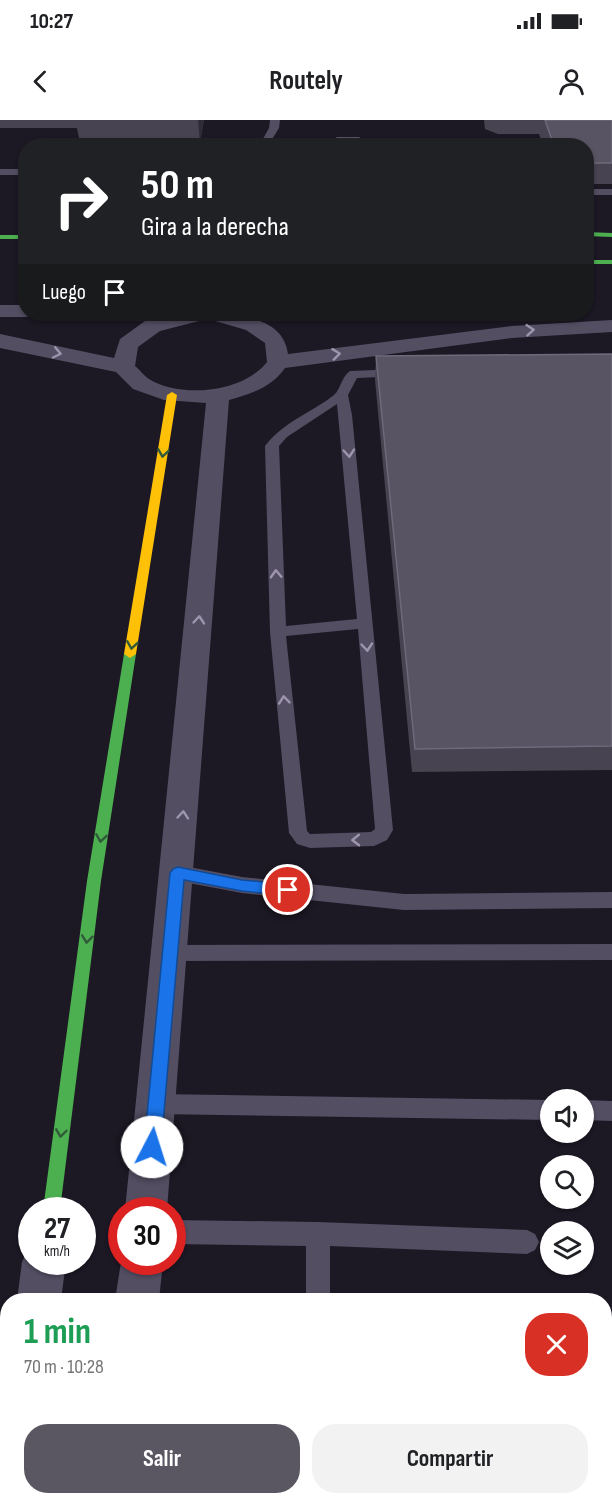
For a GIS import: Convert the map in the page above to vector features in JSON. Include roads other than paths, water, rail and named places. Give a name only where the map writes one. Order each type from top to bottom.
[{"type":"main road","points":[[594,234],[612,235]]},
{"type":"main road","points":[[0,237],[18,237]]},
{"type":"main road","points":[[594,242],[612,242]]},
{"type":"main road","points":[[594,262],[612,262]]},
{"type":"main road","points":[[53,1197],[94,881],[172,395]]},
{"type":"street","points":[[0,311],[18,311]]},
{"type":"street","points":[[594,311],[612,311]]},
{"type":"street","points":[[124,367],[128,344],[153,326],[172,321]]},
{"type":"street","points":[[0,341],[124,367],[141,384],[172,395],[218,396],[253,385],[267,377],[278,362],[276,341],[254,325],[238,321]]},
{"type":"street","points":[[278,362],[512,332],[612,326]]},
{"type":"street","points":[[147,1197],[178,873],[218,396]]},
{"type":"street","points":[[40,1293],[42,1275]]},
{"type":"street","points":[[138,1293],[140,1275]]},
{"type":"lane","points":[[268,138],[274,128],[275,120]]},
{"type":"lane","points":[[0,172],[18,172]]},
{"type":"lane","points":[[594,192],[612,192]]},
{"type":"lane","points":[[342,395],[346,415],[384,830],[374,839],[310,841],[303,839],[298,833],[278,632],[272,446],[282,434],[342,395],[350,377],[354,374],[417,373]]},
{"type":"lane","points":[[278,632],[365,623]]},
{"type":"lane","points":[[178,873],[242,885],[404,902],[612,900]]},
{"type":"lane","points":[[170,953],[612,952]]},
{"type":"lane","points":[[156,1104],[540,1110]]},
{"type":"lane","points":[[594,1110],[612,1111]]},
{"type":"lane","points":[[186,1232],[318,1234],[527,1242]]},
{"type":"lane","points":[[318,1234],[318,1293]]}]
